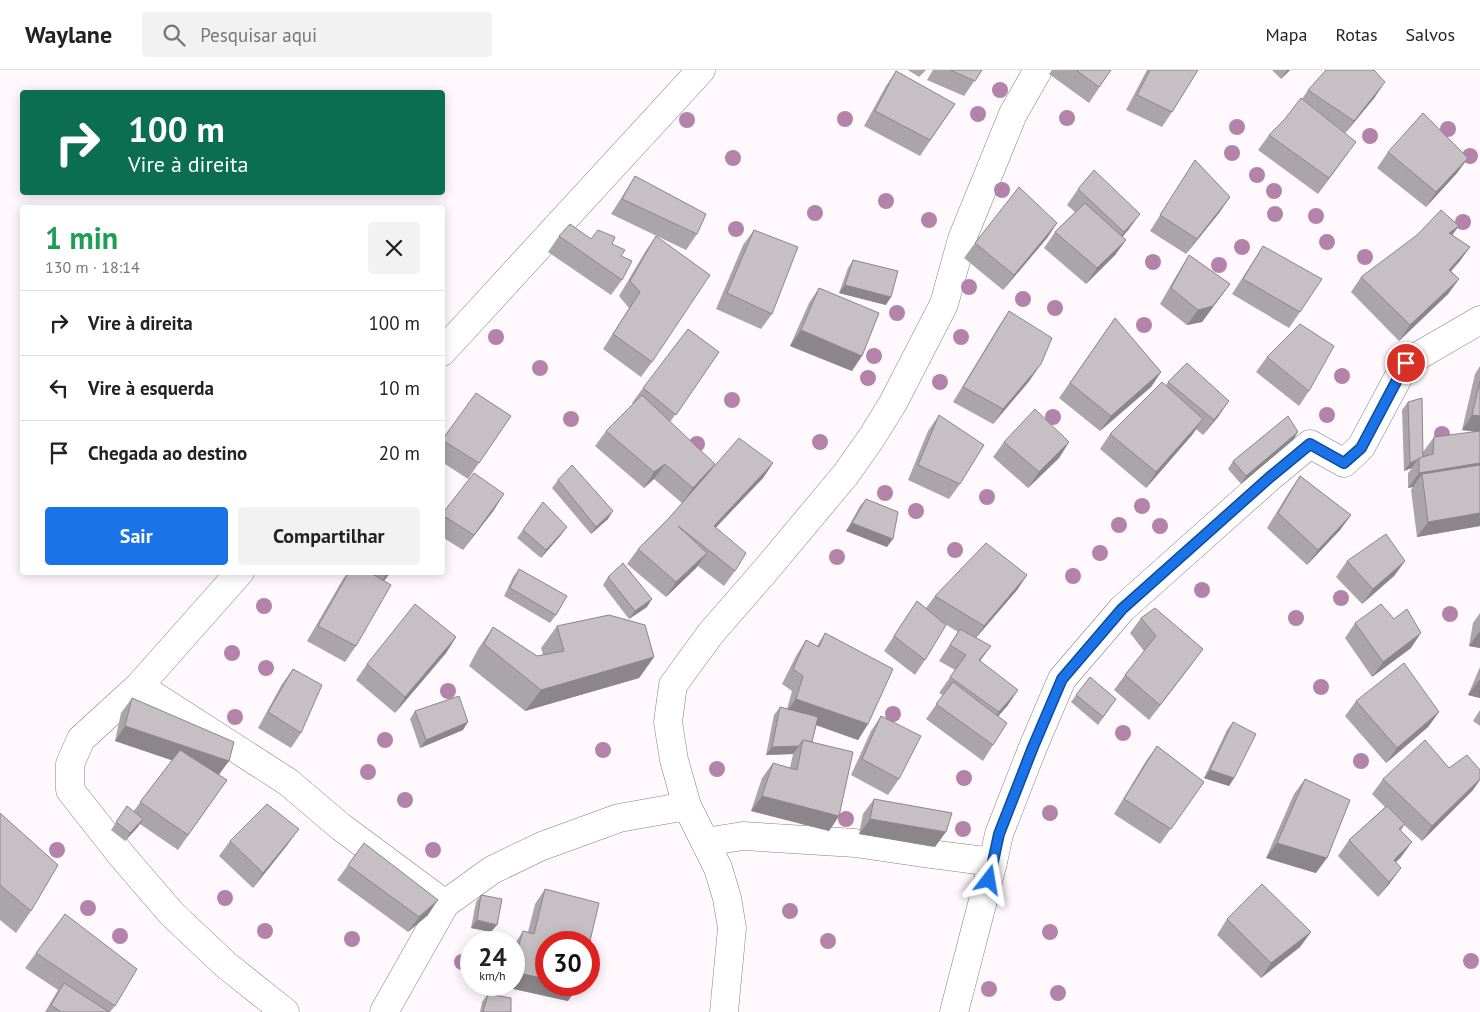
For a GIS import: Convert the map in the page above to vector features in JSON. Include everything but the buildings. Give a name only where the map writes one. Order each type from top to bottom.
[{"type":"street","points":[[445,349],[701,70]]},
{"type":"street","points":[[724,1012],[732,928],[727,898],[718,868],[687,806],[674,760],[668,722],[673,685],[711,633],[766,571],[846,474],[893,403],[944,304],[962,239],[1013,114],[1038,70]]},
{"type":"street","points":[[954,1012],[994,862],[999,834],[1062,679],[1122,609],[1263,483],[1310,444],[1344,463],[1361,448],[1406,363],[1480,320]]},
{"type":"street","points":[[237,575],[140,686],[81,739],[70,764],[70,790],[122,856],[172,914],[226,965],[285,1012]]},
{"type":"street","points":[[140,686],[288,782],[341,827],[446,904]]},
{"type":"street","points":[[384,1012],[446,904],[492,870],[542,846],[619,818],[687,806]]},
{"type":"street","points":[[704,842],[742,836],[855,843],[994,862]]},
{"type":"route","points":[[989,880],[999,834],[1062,679],[1122,609],[1270,477],[1310,444],[1344,463],[1361,448],[1406,363]]}]
